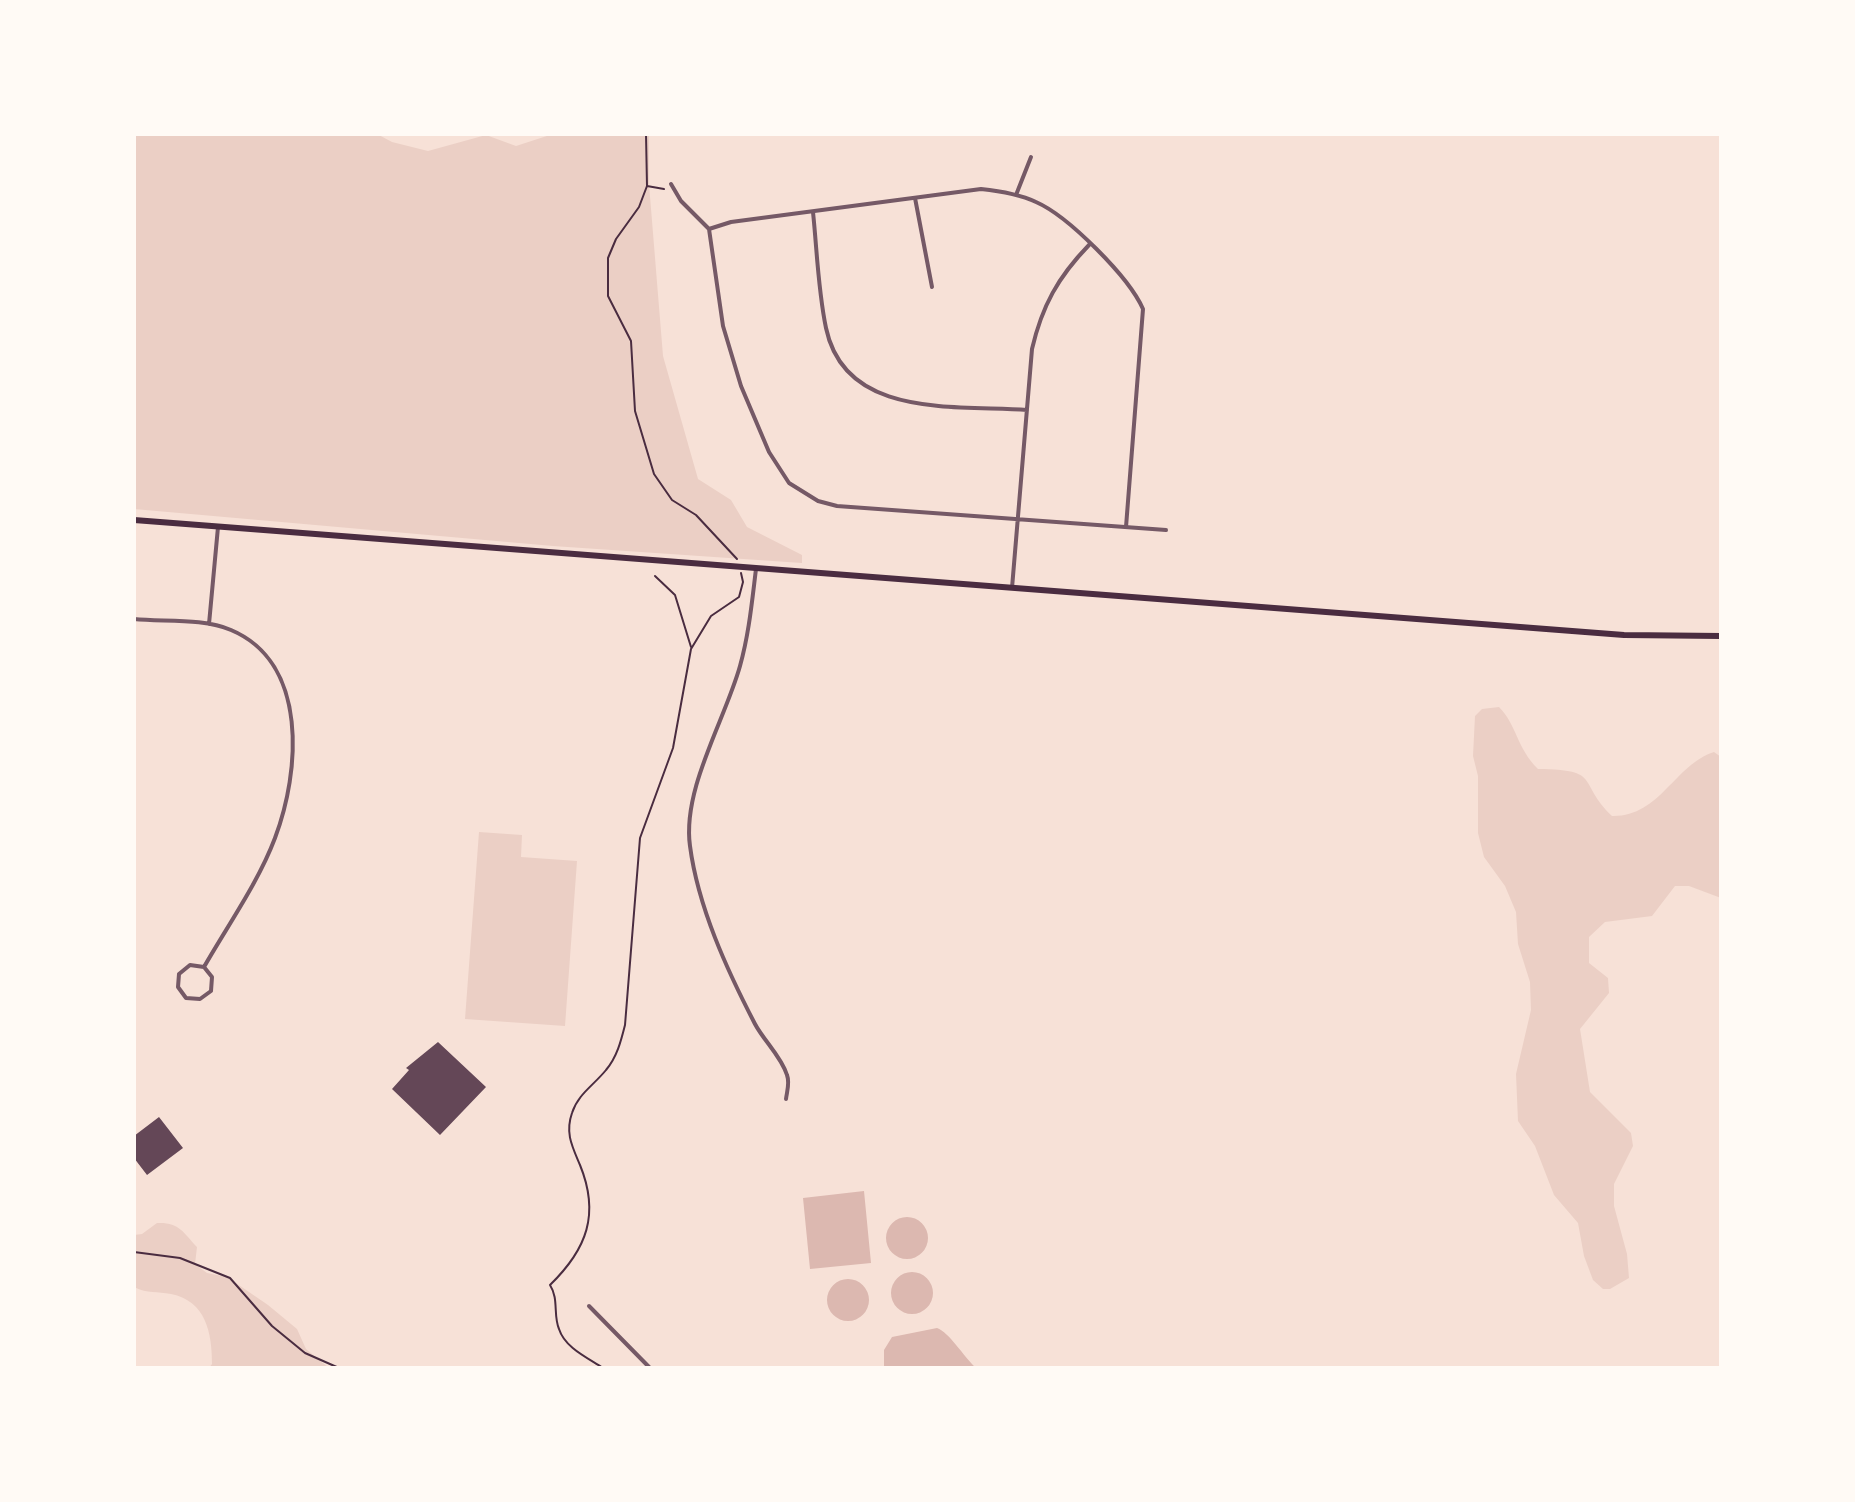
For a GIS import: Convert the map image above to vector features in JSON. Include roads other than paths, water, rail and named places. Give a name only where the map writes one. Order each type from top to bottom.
[{"type":"main road","points":[[134,520],[1624,635],[1721,636]]},
{"type":"street","points":[[1016,195],[1031,157]]},
{"type":"street","points":[[672,186],[709,229],[718,301],[730,351],[758,429],[789,483],[818,501],[837,506],[1166,530]]},
{"type":"street","points":[[709,229],[731,222],[981,189],[1016,195],[1057,214],[1131,288],[1143,309],[1126,527]]},
{"type":"street","points":[[915,198],[932,287]]},
{"type":"street","points":[[813,212],[826,327],[842,368],[857,383],[893,400],[1027,410]]},
{"type":"street","points":[[1012,588],[1032,349],[1046,299],[1060,277],[1089,245]]},
{"type":"street","points":[[209,624],[218,526]]},
{"type":"street","points":[[757,567],[741,662],[728,705],[712,736],[695,798],[689,844],[714,933],[756,1025],[785,1068],[789,1080],[786,1099]]},
{"type":"street","points":[[134,619],[209,624],[243,636],[271,659],[286,693],[291,755],[289,787],[275,839],[204,967]]},
{"type":"street","points":[[190,965],[204,967],[212,977],[211,991],[200,999],[186,998],[178,987],[179,974],[190,965]]},
{"type":"street","points":[[589,1306],[650,1368]]}]
